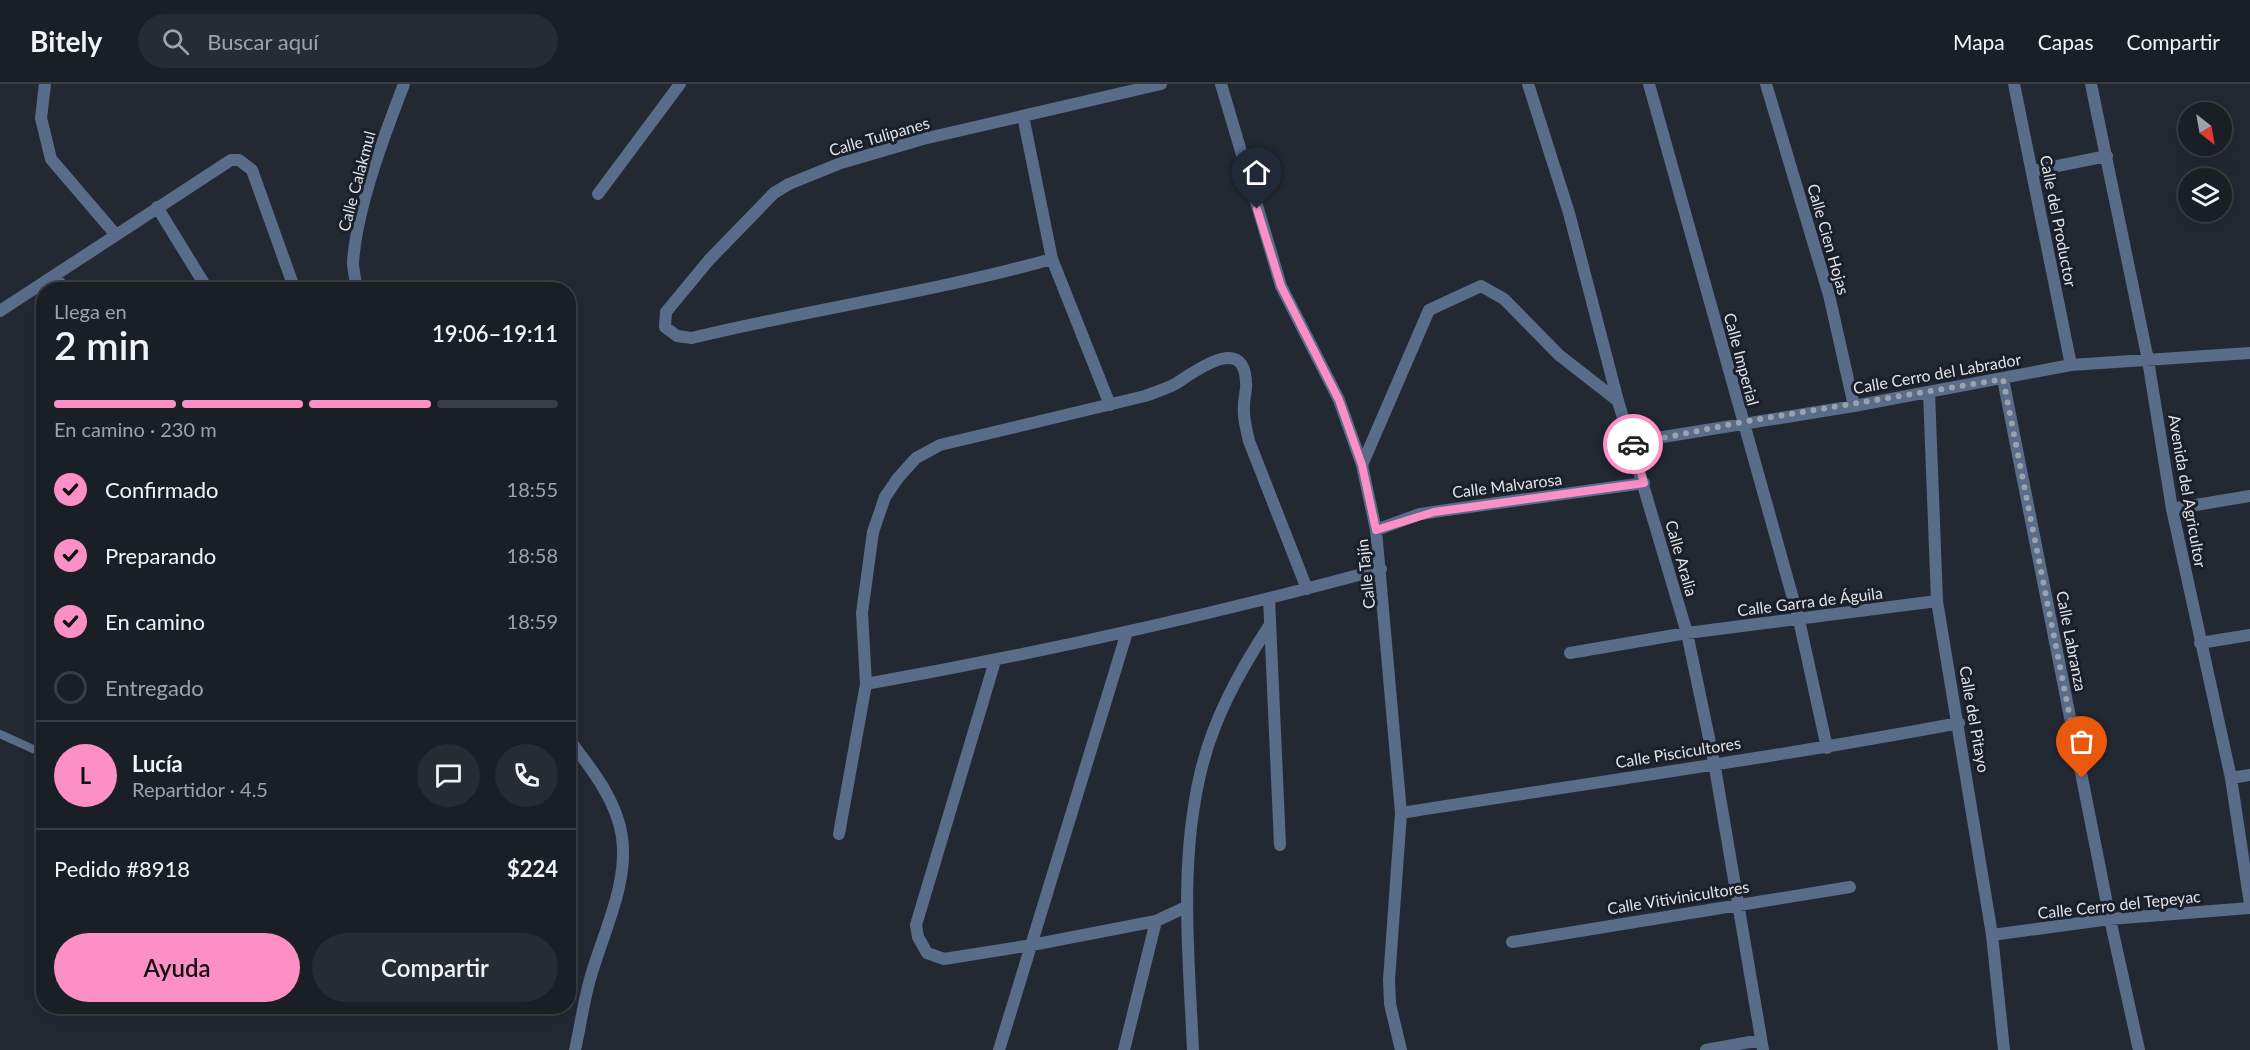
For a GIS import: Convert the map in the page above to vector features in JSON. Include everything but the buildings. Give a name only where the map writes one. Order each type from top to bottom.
[{"type":"street","points":[[45,84],[41,118],[51,159],[116,235]]},
{"type":"street","name":"Calle Calakmul","points":[[356,282],[353,264],[358,231],[384,139],[404,84]]},
{"type":"street","points":[[598,194],[680,84]]},
{"type":"street","name":"Calle Tulipanes","points":[[1053,259],[956,284],[901,292],[692,338],[677,336],[665,327],[666,312],[709,260],[774,194],[789,184],[841,163],[902,145],[1161,84]]},
{"type":"street","name":"Calle Tajín","points":[[1221,84],[1281,286],[1339,400],[1362,465],[1376,530],[1382,569],[1401,813],[1389,980],[1392,1012],[1401,1050]]},
{"type":"street","name":"Calle Aralia","points":[[1528,84],[1569,213],[1618,401],[1687,633],[1714,762],[1762,1045]]},
{"type":"street","name":"Calle Imperial","points":[[1649,84],[1799,620],[1827,747]]},
{"type":"street","name":"Calle Cien Hojas","points":[[1766,84],[1829,295],[1854,405]]},
{"type":"street","name":"Calle del Productor","points":[[2014,84],[2071,365]]},
{"type":"street","name":"Avenida del Agricultor","points":[[2091,84],[2148,360],[2172,509],[2231,778],[2250,906]]},
{"type":"street","points":[[1023,116],[1053,259],[1110,405]]},
{"type":"street","points":[[2032,171],[2107,156]]},
{"type":"street","points":[[47,282],[231,160],[246,163],[252,170],[292,282]]},
{"type":"street","points":[[157,207],[203,282]]},
{"type":"street","points":[[55,277],[59,282]]},
{"type":"street","points":[[1362,465],[1429,310],[1481,286],[1504,299],[1559,355],[1618,401]]},
{"type":"street","points":[[0,311],[36,289]]},
{"type":"street","name":"Calle Cerro del Labrador","points":[[1632,442],[1929,392],[2071,365],[2250,353]]},
{"type":"street","points":[[839,834],[866,684],[862,613],[873,532],[885,497],[898,478],[916,458],[940,445],[1145,396],[1174,385],[1207,362],[1222,358],[1238,363],[1244,370],[1246,381],[1244,405],[1249,441],[1307,589]]},
{"type":"street","name":"Calle Labranza","points":[[2003,379],[2110,919],[2139,1050]]},
{"type":"street","name":"Calle del Pitayo","points":[[1929,392],[1937,601],[1959,723],[1992,934],[2004,1050]]},
{"type":"street","name":"Calle Malvarosa","points":[[1376,530],[1438,511],[1644,483]]},
{"type":"street","points":[[2172,509],[2250,496]]},
{"type":"street","points":[[866,684],[995,661],[1127,632],[1382,569]]},
{"type":"street","points":[[1269,598],[1280,845]]},
{"type":"street","name":"Calle Garra de Águila","points":[[1570,653],[1687,633],[1937,601]]},
{"type":"street","points":[[1193,1050],[1186,907],[1193,823],[1200,775],[1216,724],[1240,671],[1269,626]]},
{"type":"street","points":[[999,1050],[1127,632]]},
{"type":"street","points":[[2200,643],[2250,635]]},
{"type":"street","points":[[995,661],[916,925],[927,953],[944,958],[1032,945],[1156,921],[1186,907]]},
{"type":"street","name":"Calle Piscicultores","points":[[1401,813],[1714,762],[1827,747],[1959,723]]},
{"type":"street","points":[[575,1050],[589,983],[620,877],[623,838],[617,817],[602,785],[576,749]]},
{"type":"street","points":[[2231,778],[2250,774]]},
{"type":"street","name":"Calle Vitivinicultores","points":[[1512,942],[1739,903],[1850,887]]},
{"type":"street","name":"Calle Cerro del Tepeyac","points":[[1992,934],[2110,919],[2250,906]]},
{"type":"street","points":[[1124,1050],[1156,921]]},
{"type":"street","points":[[1706,1050],[1762,1045]]},
{"type":"lane","points":[[0,734],[36,750]]},
{"type":"way so far","points":[[1633,444],[1632,442],[1742,422],[2003,379],[2082,778]]},
{"type":"route","points":[[1257,209],[1271,258],[1294,317],[1339,400],[1362,465],[1376,530],[1420,514],[1644,483],[1633,444]]}]
